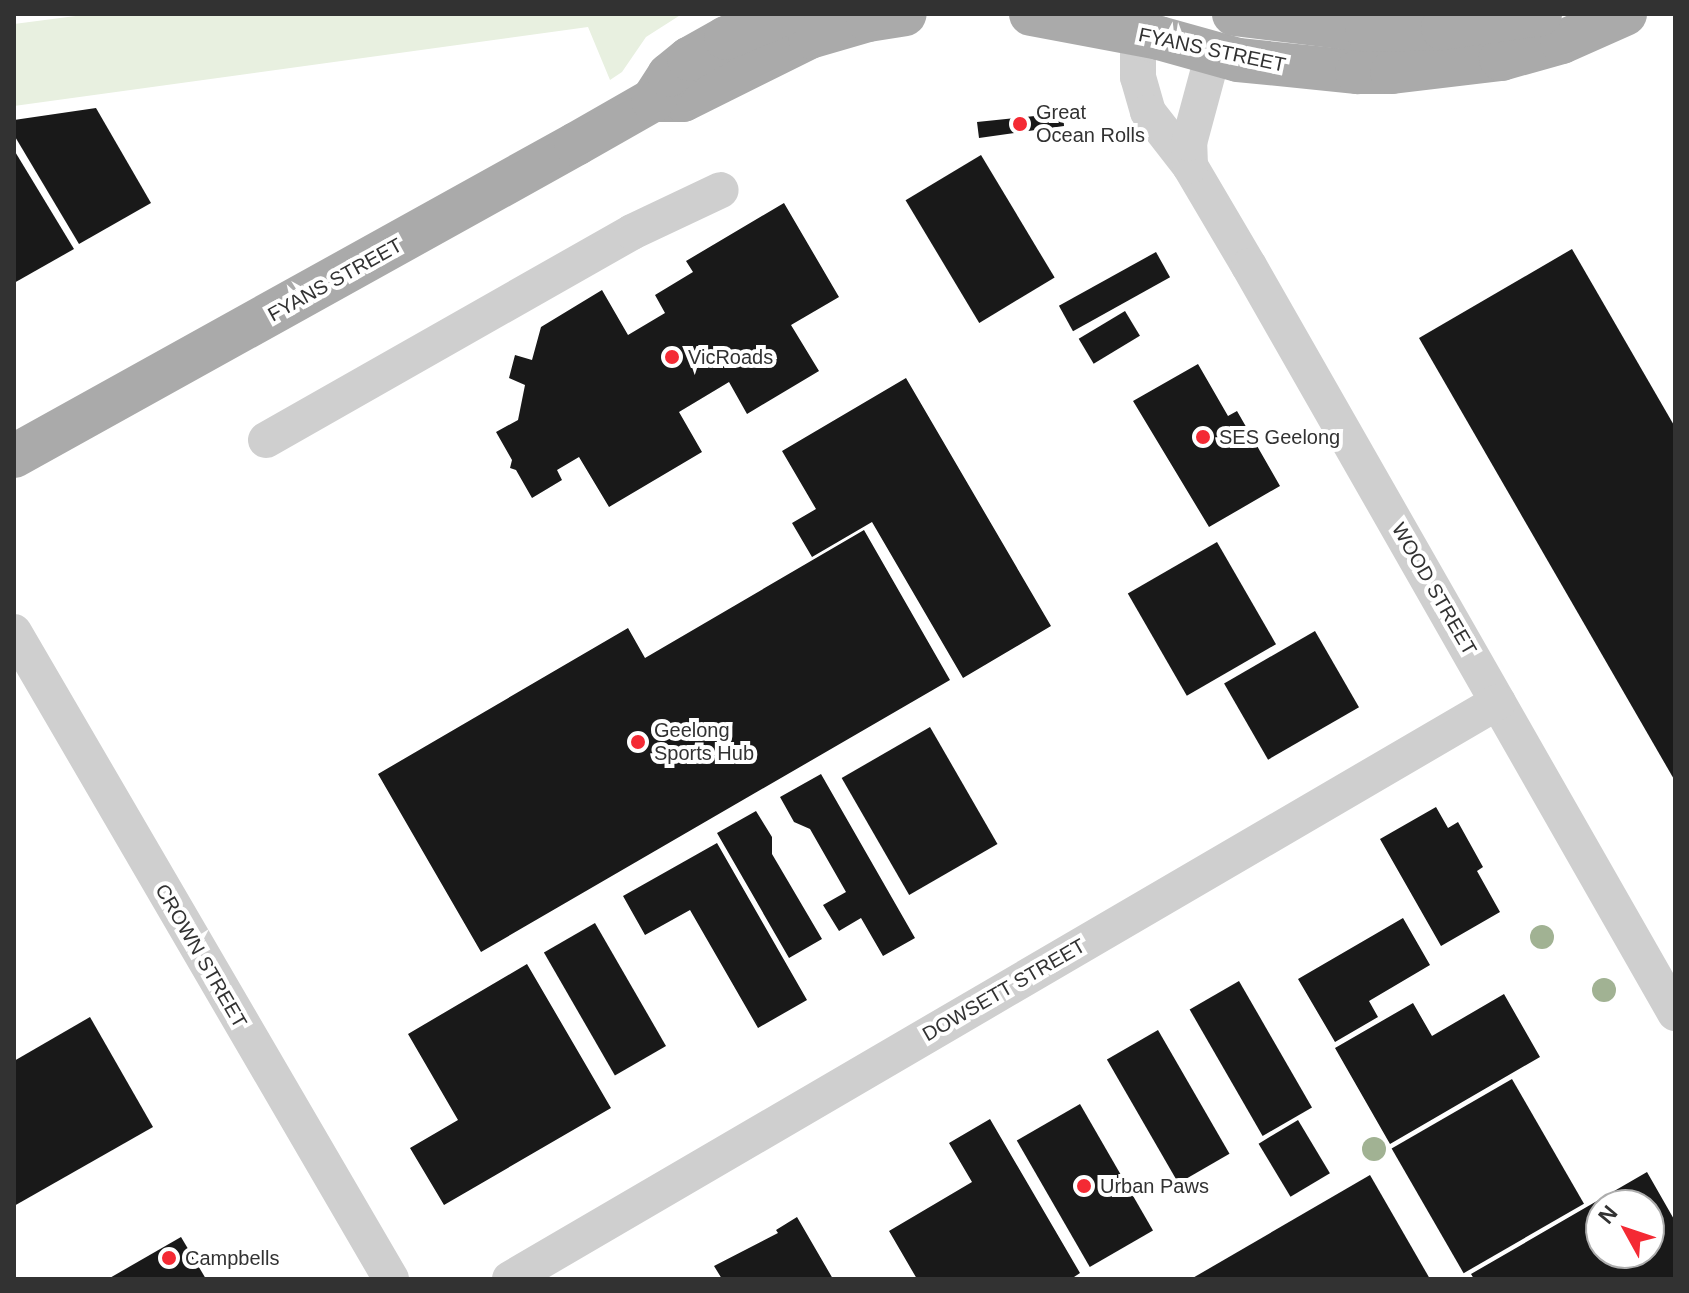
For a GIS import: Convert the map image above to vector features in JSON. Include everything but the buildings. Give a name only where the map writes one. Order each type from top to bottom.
[{"type":"main road","name":"FYANS STREET","points":[[14,456],[212,350],[653,100],[669,75],[689,59],[726,38],[783,14]]},
{"type":"main road","name":"FYANS STREET","points":[[653,100],[683,100],[810,37],[868,20],[905,14]]},
{"type":"main road","name":"FYANS STREET","points":[[1031,14],[1145,24],[1210,34],[1261,64],[1331,71],[1436,68],[1529,52],[1585,34],[1625,14]]},
{"type":"main road","name":"FYANS STREET","points":[[1234,14],[1367,30],[1443,28],[1540,14]]},
{"type":"street","name":"WOOD STREET","points":[[1145,24],[1141,96],[1153,120],[1190,166],[1675,1013]]},
{"type":"street","points":[[1190,166],[1189,143],[1210,34]]},
{"type":"street","points":[[266,440],[632,232],[721,190]]},
{"type":"street","name":"CROWN STREET","points":[[14,632],[391,1279]]},
{"type":"street","name":"DOWSETT STREET","points":[[510,1279],[1498,702]]},
{"type":"green space","points":[[91,14],[682,14],[646,37],[622,72],[610,80],[588,27],[14,106],[14,24]]},
{"type":"place","name":"Great Ocean Rolls","points":[[1020,124]]},
{"type":"place","name":"VicRoads","points":[[672,357]]},
{"type":"place","name":"SES Geelong","points":[[1203,437]]},
{"type":"place","name":"Geelong Sports Hub","points":[[638,742]]},
{"type":"place","name":"Urban Paws","points":[[1084,1186]]},
{"type":"place","name":"Campbells","points":[[169,1258]]}]
